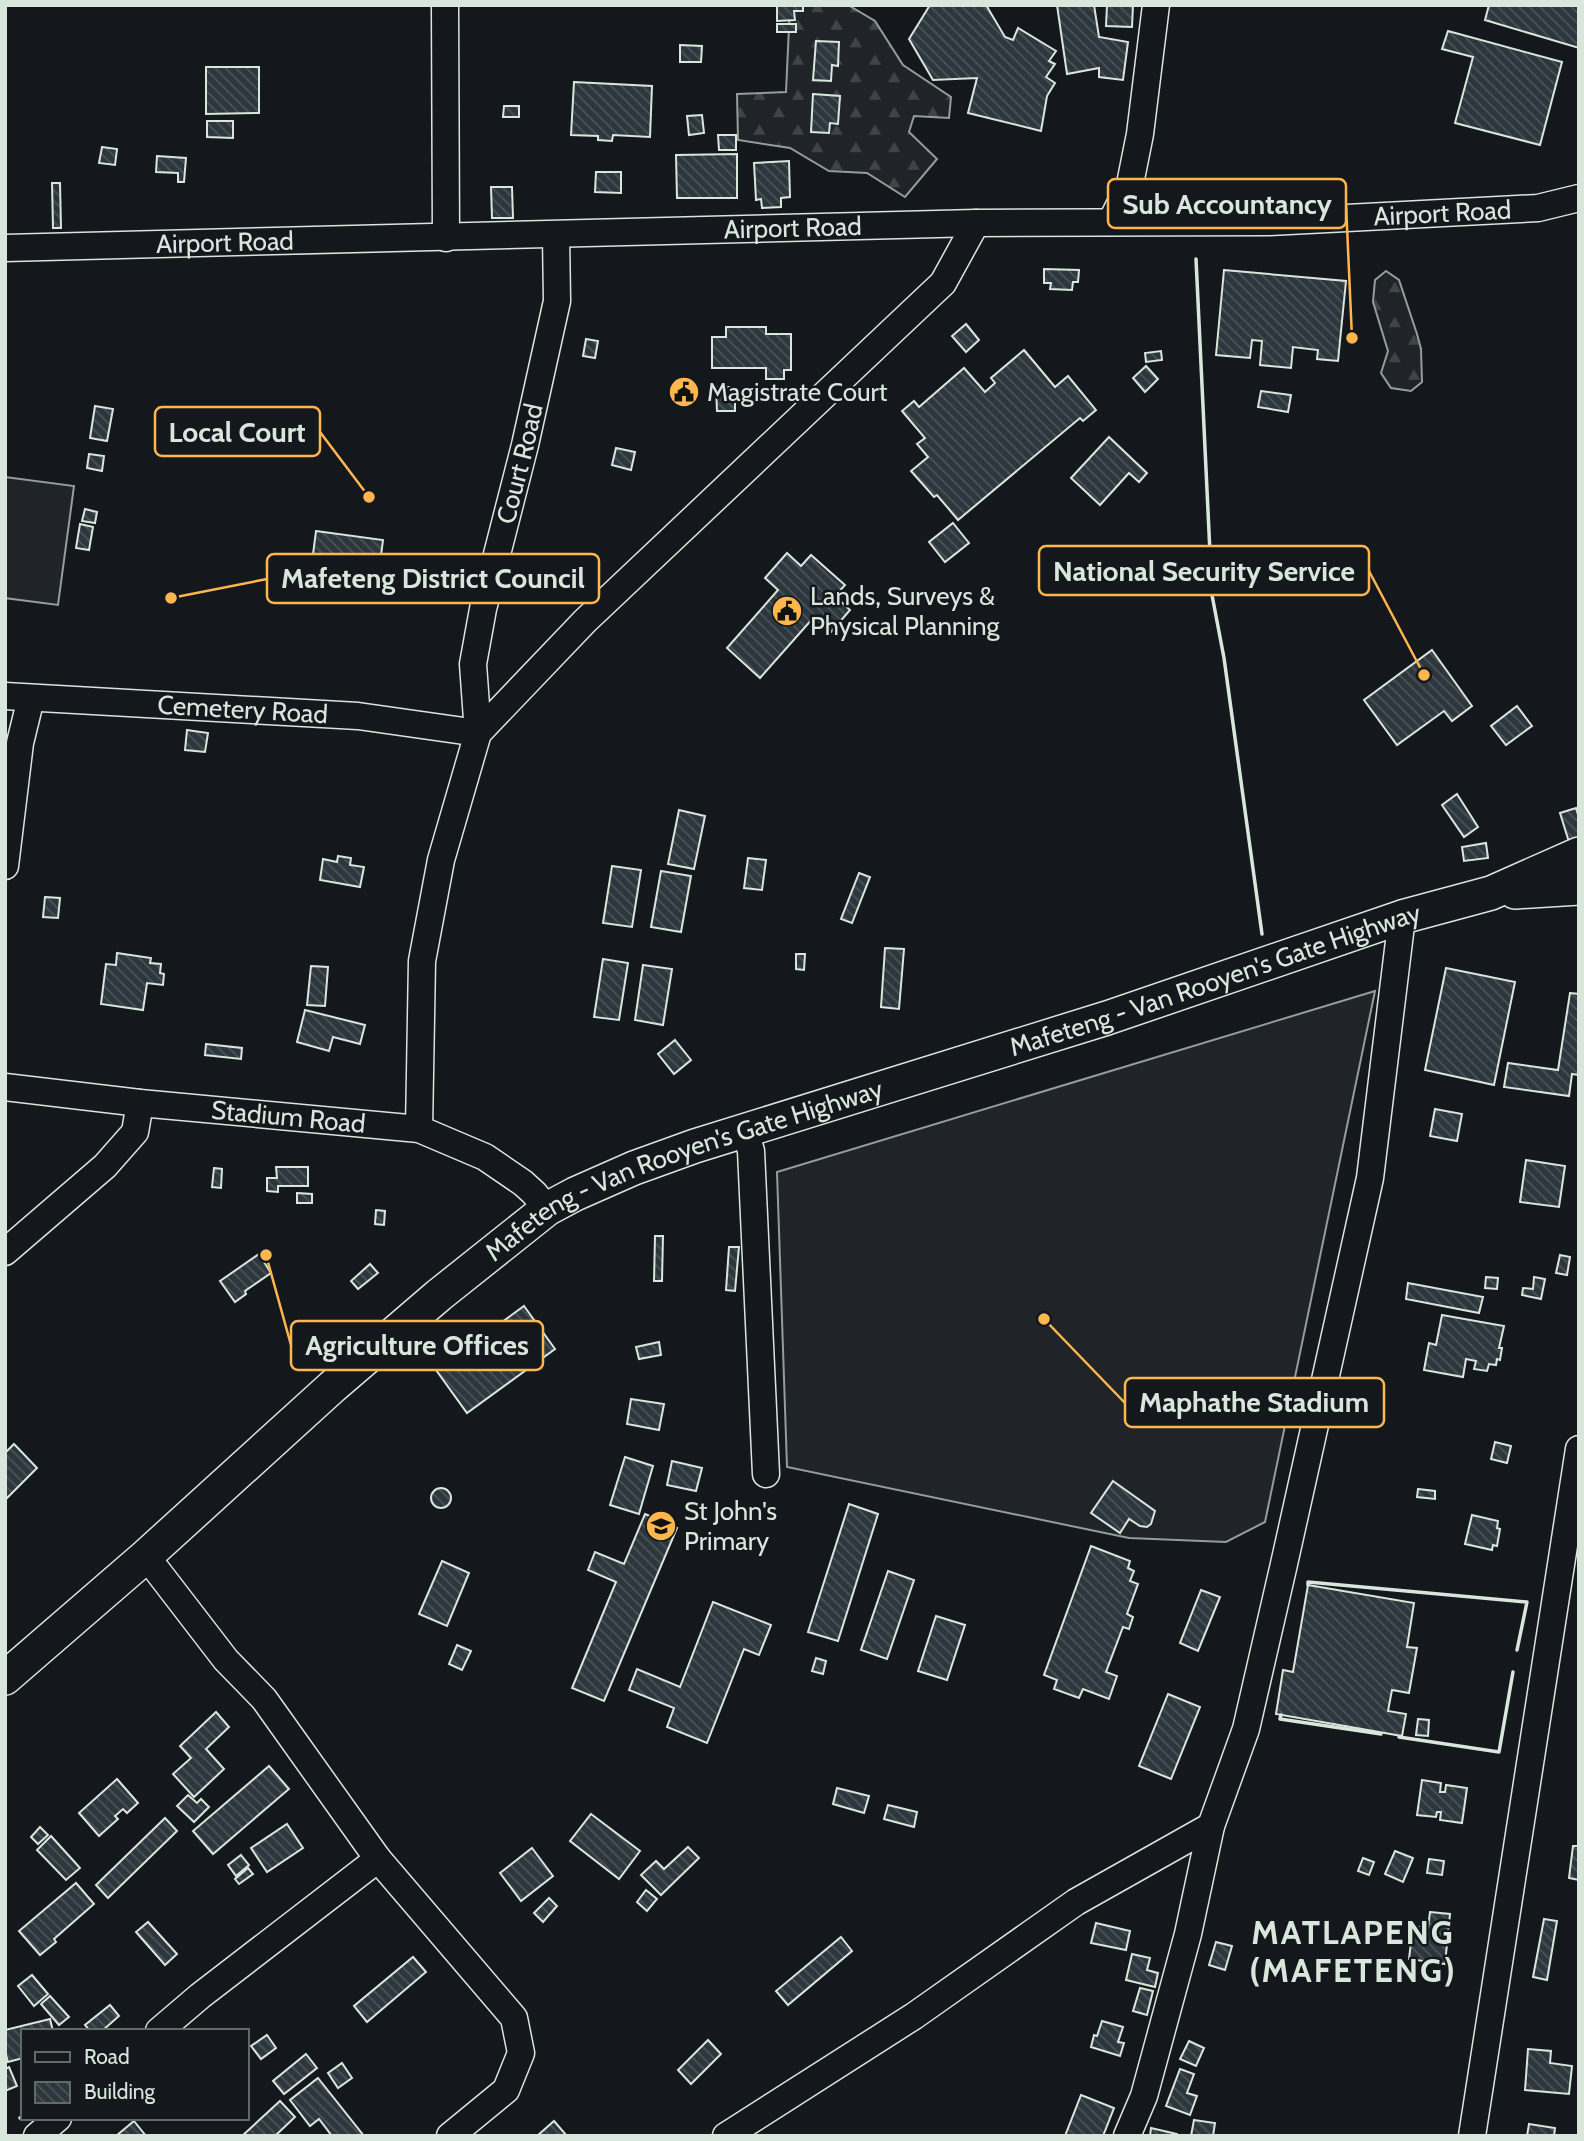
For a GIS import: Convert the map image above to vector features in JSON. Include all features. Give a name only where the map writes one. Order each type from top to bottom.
[{"type":"main road","name":"Mafeteng - Van Rooyen's Gate Highway","points":[[5,1678],[439,1295],[547,1209],[575,1194],[634,1168],[745,1130],[1107,1018],[1402,917],[1491,893],[1579,854]]},
{"type":"main road","name":"Mafeteng - Van Rooyen's Gate Highway","points":[[1491,893],[1579,888]]},
{"type":"street","points":[[445,5],[446,238]]},
{"type":"street","points":[[1111,222],[1130,184],[1140,134],[1156,5]]},
{"type":"street","name":"Airport Road","points":[[5,248],[556,236],[672,230],[976,223],[1269,222],[1538,208],[1579,198]]},
{"type":"street","points":[[419,1129],[422,961],[441,860],[478,733],[585,621],[943,283],[976,223]]},
{"type":"street","name":"Court Road","points":[[478,733],[473,664],[483,609],[525,445],[557,301],[556,236]]},
{"type":"street","points":[[5,866],[20,743],[18,697]]},
{"type":"street","name":"Cemetery Road","points":[[18,697],[358,716],[478,733]]},
{"type":"street","points":[[1127,2136],[1144,2096],[1188,1934],[1211,1826],[1246,1729],[1370,1178],[1402,917]]},
{"type":"street","name":"Stadium Road","points":[[5,1087],[140,1103],[419,1129],[485,1157],[523,1183],[547,1209]]},
{"type":"street","points":[[5,1252],[105,1167],[135,1132],[140,1103]]},
{"type":"street","points":[[745,1130],[751,1151],[766,1474]]},
{"type":"street","points":[[1472,2136],[1579,1449]]},
{"type":"street","points":[[146,1556],[226,1660],[264,1699],[378,1859],[514,2018],[521,2053],[506,2090],[450,2136]]},
{"type":"street","points":[[726,2136],[914,2016],[1076,1902],[1211,1826]]},
{"type":"street","points":[[161,2029],[378,1859]]},
{"type":"street","points":[[37,2136],[56,2120]]},
{"type":"green space","points":[[790,5],[848,5],[875,21],[903,65],[951,97],[949,118],[914,116],[909,132],[937,159],[905,197],[867,173],[829,171],[790,148],[738,140],[737,94],[786,92]]},
{"type":"green space","points":[[1386,271],[1399,280],[1421,349],[1422,382],[1411,391],[1391,388],[1381,373],[1388,351],[1373,302],[1375,280]]},
{"type":"green space","points":[[5,477],[74,486],[58,605],[5,598]]},
{"type":"green space","points":[[1375,991],[1265,1522],[1226,1542],[1129,1538],[787,1467],[777,1172]]},
{"type":"building","points":[[777,5],[803,5],[803,11],[794,11],[795,20],[777,21]]},
{"type":"building","points":[[930,5],[986,5],[1005,37],[1013,40],[1018,28],[1056,51],[1049,61],[1055,64],[1046,77],[1055,83],[1047,96],[1041,131],[968,113],[977,78],[933,80],[909,39]]},
{"type":"building","points":[[1057,5],[1094,5],[1099,37],[1128,42],[1123,80],[1099,77],[1099,68],[1067,74]]},
{"type":"building","points":[[1107,5],[1133,5],[1132,27],[1106,26]]},
{"type":"building","points":[[1489,5],[1579,5],[1579,48],[1485,20]]},
{"type":"building","points":[[777,24],[796,24],[796,32],[777,32]]},
{"type":"building","points":[[1448,31],[1562,62],[1540,145],[1455,123],[1473,57],[1442,49]]},
{"type":"building","points":[[816,41],[839,42],[838,66],[832,65],[831,81],[813,80]]},
{"type":"building","points":[[680,45],[702,46],[701,62],[680,62]]},
{"type":"building","points":[[206,67],[259,67],[259,113],[206,114]]},
{"type":"building","points":[[574,82],[652,86],[650,137],[613,135],[612,141],[598,140],[598,136],[571,135]]},
{"type":"building","points":[[813,94],[840,96],[838,124],[830,123],[829,133],[811,132]]},
{"type":"building","points":[[504,106],[519,106],[519,117],[503,117]]},
{"type":"building","points":[[702,115],[704,133],[689,135],[687,116]]},
{"type":"building","points":[[207,121],[233,121],[233,138],[207,137]]},
{"type":"building","points":[[718,135],[736,135],[736,150],[719,150]]},
{"type":"building","points":[[102,147],[117,149],[115,165],[99,163]]},
{"type":"building","points":[[737,154],[737,198],[677,198],[676,155]]},
{"type":"building","points":[[157,156],[186,158],[184,182],[178,182],[178,173],[156,172]]},
{"type":"building","points":[[789,161],[790,197],[781,198],[781,207],[762,208],[761,199],[756,200],[754,163]]},
{"type":"building","points":[[596,172],[621,172],[621,193],[595,192]]},
{"type":"building","points":[[52,183],[60,183],[61,228],[53,228]]},
{"type":"building","points":[[491,187],[512,187],[513,218],[492,218]]},
{"type":"building","points":[[1044,269],[1079,270],[1078,282],[1073,282],[1072,290],[1050,289],[1051,283],[1044,283]]},
{"type":"building","points":[[1224,270],[1346,281],[1338,361],[1317,359],[1318,350],[1293,347],[1291,368],[1260,365],[1262,341],[1252,340],[1250,358],[1216,355]]},
{"type":"building","points":[[966,324],[979,340],[966,352],[952,336]]},
{"type":"building","points":[[726,327],[766,327],[766,334],[791,334],[791,370],[784,370],[784,379],[766,379],[766,368],[712,368],[712,337],[726,337]]},
{"type":"building","points":[[586,339],[598,341],[595,358],[583,356]]},
{"type":"building","points":[[1024,350],[1055,387],[1068,376],[1096,410],[1083,421],[1080,418],[958,520],[937,495],[934,497],[911,471],[928,457],[917,444],[925,438],[902,411],[914,401],[919,407],[964,368],[985,392],[995,383],[991,378]]},
{"type":"building","points":[[1161,351],[1162,360],[1146,362],[1145,353]]},
{"type":"building","points":[[1146,366],[1158,379],[1145,392],[1133,378]]},
{"type":"building","points":[[716,387],[735,387],[735,411],[717,411]]},
{"type":"building","points":[[1261,391],[1291,395],[1288,412],[1258,407]]},
{"type":"building","points":[[95,406],[113,409],[107,441],[90,438]]},
{"type":"building","points":[[1109,437],[1147,473],[1139,482],[1129,473],[1100,505],[1071,478]]},
{"type":"building","points":[[616,448],[635,452],[631,470],[612,465]]},
{"type":"building","points":[[89,454],[104,456],[102,471],[87,468]]},
{"type":"building","points":[[85,509],[97,512],[95,523],[82,521]]},
{"type":"building","points":[[953,523],[969,543],[945,562],[929,542]]},
{"type":"building","points":[[80,524],[93,527],[89,550],[76,548]]},
{"type":"building","points":[[316,531],[383,540],[375,602],[308,593]]},
{"type":"building","points":[[787,553],[801,566],[811,555],[845,585],[835,596],[850,610],[831,632],[814,617],[760,678],[727,648],[778,590],[765,578]]},
{"type":"building","points":[[1432,650],[1472,706],[1452,721],[1444,711],[1397,745],[1364,700]]},
{"type":"building","points":[[1517,706],[1532,726],[1506,745],[1491,726]]},
{"type":"building","points":[[187,730],[208,733],[205,752],[185,750]]},
{"type":"building","points":[[1457,794],[1478,827],[1464,837],[1442,805]]},
{"type":"building","points":[[1576,808],[1579,839],[1569,842],[1560,813]]},
{"type":"building","points":[[679,810],[705,816],[694,869],[668,864]]},
{"type":"building","points":[[1486,843],[1488,858],[1464,861],[1462,847]]},
{"type":"building","points":[[338,856],[351,858],[350,865],[364,867],[360,887],[320,880],[323,859],[337,862]]},
{"type":"building","points":[[748,858],[766,860],[762,890],[744,888]]},
{"type":"building","points":[[612,866],[641,870],[632,927],[603,923]]},
{"type":"building","points":[[661,871],[691,876],[681,932],[651,927]]},
{"type":"building","points":[[859,873],[870,877],[852,923],[841,919]]},
{"type":"building","points":[[45,897],[60,898],[58,918],[43,917]]},
{"type":"building","points":[[885,948],[904,949],[899,1009],[881,1007]]},
{"type":"building","points":[[117,953],[151,958],[150,963],[161,964],[163,985],[147,983],[143,1010],[101,1004],[106,964],[116,965]]},
{"type":"building","points":[[796,954],[805,954],[804,970],[796,969]]},
{"type":"building","points":[[603,959],[628,963],[619,1020],[594,1017]]},
{"type":"building","points":[[643,965],[672,969],[663,1025],[635,1020]]},
{"type":"building","points":[[311,966],[328,967],[325,1006],[307,1005]]},
{"type":"building","points":[[1446,968],[1515,982],[1494,1085],[1425,1070]]},
{"type":"building","points":[[1570,993],[1579,994],[1579,1075],[1572,1074],[1569,1096],[1504,1087],[1508,1063],[1558,1070]]},
{"type":"building","points":[[305,1010],[365,1025],[360,1044],[333,1037],[329,1051],[297,1042]]},
{"type":"building","points":[[675,1040],[691,1060],[674,1074],[658,1054]]},
{"type":"building","points":[[206,1044],[242,1048],[241,1059],[205,1055]]},
{"type":"building","points":[[1435,1109],[1462,1114],[1457,1141],[1430,1136]]},
{"type":"building","points":[[1526,1160],[1565,1166],[1559,1207],[1520,1202]]},
{"type":"building","points":[[276,1167],[308,1167],[308,1186],[278,1186],[278,1192],[267,1191],[267,1178],[277,1178]]},
{"type":"building","points":[[214,1168],[222,1169],[221,1188],[212,1187]]},
{"type":"building","points":[[297,1193],[312,1194],[312,1203],[297,1203]]},
{"type":"building","points":[[376,1210],[385,1211],[384,1225],[375,1224]]},
{"type":"building","points":[[655,1236],[663,1236],[662,1281],[654,1281]]},
{"type":"building","points":[[729,1247],[739,1247],[735,1291],[726,1290]]},
{"type":"building","points":[[259,1254],[271,1273],[245,1291],[246,1294],[235,1302],[220,1281]]},
{"type":"building","points":[[1560,1255],[1570,1257],[1567,1275],[1556,1273]]},
{"type":"building","points":[[370,1264],[378,1273],[358,1289],[351,1281]]},
{"type":"building","points":[[1486,1277],[1498,1278],[1497,1289],[1485,1288]]},
{"type":"building","points":[[1534,1277],[1545,1279],[1541,1299],[1522,1295],[1523,1288],[1533,1289]]},
{"type":"building","points":[[1408,1283],[1483,1297],[1479,1313],[1406,1299]]},
{"type":"building","points":[[524,1306],[555,1349],[467,1413],[436,1370]]},
{"type":"building","points":[[1442,1315],[1504,1326],[1499,1348],[1502,1348],[1500,1360],[1497,1359],[1496,1365],[1489,1364],[1487,1371],[1474,1369],[1476,1361],[1466,1359],[1463,1377],[1424,1370],[1429,1343],[1436,1345]]},
{"type":"building","points":[[659,1342],[661,1355],[639,1359],[636,1347]]},
{"type":"building","points":[[631,1399],[664,1404],[659,1430],[627,1424]]},
{"type":"building","points":[[1495,1442],[1511,1446],[1507,1463],[1491,1459]]},
{"type":"building","points":[[14,1444],[37,1468],[5,1500],[5,1453]]},
{"type":"building","points":[[625,1457],[653,1466],[639,1514],[610,1505]]},
{"type":"building","points":[[672,1461],[702,1468],[696,1491],[667,1485]]},
{"type":"building","points":[[1113,1481],[1155,1511],[1151,1524],[1147,1527],[1140,1526],[1129,1519],[1120,1533],[1091,1513]]},
{"type":"building","points":[[437,1488],[445,1488],[451,1498],[445,1508],[437,1508],[431,1502],[431,1494]]},
{"type":"building","points":[[1418,1489],[1435,1491],[1435,1499],[1417,1497]]},
{"type":"building","points":[[849,1504],[878,1514],[838,1641],[808,1632]]},
{"type":"building","points":[[645,1514],[677,1528],[604,1701],[572,1688],[616,1582],[588,1570],[595,1552],[624,1564]]},
{"type":"building","points":[[1472,1515],[1498,1521],[1497,1528],[1500,1529],[1497,1546],[1493,1545],[1492,1550],[1465,1544]]},
{"type":"building","points":[[1091,1546],[1130,1561],[1128,1568],[1134,1571],[1130,1581],[1138,1584],[1127,1614],[1133,1617],[1129,1629],[1123,1627],[1106,1672],[1117,1676],[1109,1699],[1083,1689],[1079,1698],[1054,1689],[1057,1680],[1044,1675]]},
{"type":"building","points":[[442,1561],[469,1573],[447,1626],[419,1614]]},
{"type":"building","points":[[888,1571],[914,1580],[887,1659],[861,1650]]},
{"type":"building","points":[[1308,1585],[1414,1603],[1407,1647],[1417,1648],[1409,1693],[1392,1690],[1388,1711],[1406,1714],[1402,1736],[1276,1714],[1283,1670],[1293,1672]]},
{"type":"building","points":[[1201,1590],[1220,1597],[1198,1651],[1180,1643]]},
{"type":"building","points":[[713,1602],[771,1625],[759,1655],[744,1649],[707,1743],[667,1727],[674,1708],[629,1690],[637,1669],[680,1687]]},
{"type":"building","points":[[936,1616],[965,1625],[947,1680],[918,1671]]},
{"type":"building","points":[[457,1645],[471,1651],[462,1670],[449,1664]]},
{"type":"building","points":[[816,1658],[826,1661],[823,1674],[812,1671]]},
{"type":"building","points":[[1168,1694],[1200,1707],[1171,1779],[1139,1766]]},
{"type":"building","points":[[216,1712],[229,1727],[206,1749],[224,1769],[194,1797],[173,1774],[191,1758],[180,1746]]},
{"type":"building","points":[[1418,1719],[1429,1720],[1428,1736],[1416,1735]]},
{"type":"building","points":[[269,1766],[289,1789],[213,1854],[193,1831]]},
{"type":"building","points":[[117,1779],[138,1803],[127,1813],[123,1809],[115,1816],[118,1819],[99,1836],[79,1813]]},
{"type":"building","points":[[1422,1780],[1441,1783],[1440,1792],[1445,1792],[1446,1785],[1467,1788],[1462,1823],[1440,1820],[1441,1812],[1437,1812],[1436,1817],[1417,1815]]},
{"type":"building","points":[[837,1788],[869,1796],[864,1813],[833,1804]]},
{"type":"building","points":[[188,1795],[197,1803],[201,1799],[209,1807],[194,1822],[177,1806]]},
{"type":"building","points":[[888,1805],[917,1812],[914,1827],[884,1819]]},
{"type":"building","points":[[591,1814],[640,1851],[619,1879],[570,1841]]},
{"type":"building","points":[[165,1818],[177,1831],[108,1898],[96,1885]]},
{"type":"building","points":[[287,1824],[303,1848],[267,1872],[251,1848]]},
{"type":"building","points":[[40,1827],[48,1835],[38,1844],[31,1837]]},
{"type":"building","points":[[51,1836],[80,1868],[66,1880],[37,1850]]},
{"type":"building","points":[[1573,1846],[1579,1846],[1579,1880],[1569,1878]]},
{"type":"building","points":[[688,1847],[699,1858],[661,1895],[641,1875],[656,1861],[664,1869]]},
{"type":"building","points":[[532,1848],[553,1876],[521,1901],[500,1873]]},
{"type":"building","points":[[1395,1851],[1413,1858],[1403,1882],[1385,1874]]},
{"type":"building","points":[[241,1855],[249,1865],[236,1876],[228,1865]]},
{"type":"building","points":[[1363,1858],[1374,1862],[1369,1875],[1358,1871]]},
{"type":"building","points":[[1429,1859],[1444,1861],[1442,1875],[1427,1873]]},
{"type":"building","points":[[248,1868],[253,1874],[239,1884],[235,1879]]},
{"type":"building","points":[[76,1883],[94,1904],[40,1955],[19,1931]]},
{"type":"building","points":[[646,1890],[657,1899],[647,1911],[637,1902]]},
{"type":"building","points":[[549,1898],[557,1906],[543,1922],[534,1913]]},
{"type":"building","points":[[1430,1912],[1450,1914],[1445,1964],[1409,1959],[1413,1926],[1428,1928]]},
{"type":"building","points":[[1544,1919],[1557,1921],[1547,1980],[1533,1977]]},
{"type":"building","points":[[148,1922],[177,1954],[165,1965],[136,1932]]},
{"type":"building","points":[[1096,1923],[1130,1931],[1126,1950],[1091,1943]]},
{"type":"building","points":[[841,1937],[852,1951],[788,2005],[776,1991]]},
{"type":"building","points":[[1216,1942],[1232,1946],[1225,1970],[1209,1965]]},
{"type":"building","points":[[1132,1954],[1150,1958],[1147,1970],[1158,1973],[1155,1987],[1126,1980]]},
{"type":"building","points":[[413,1957],[426,1972],[367,2022],[354,2006]]},
{"type":"building","points":[[32,1975],[48,1994],[34,2006],[18,1986]]},
{"type":"building","points":[[1140,1988],[1153,1991],[1147,2015],[1133,2011]]},
{"type":"building","points":[[50,1996],[69,2017],[59,2025],[41,2004]]},
{"type":"building","points":[[110,2005],[119,2016],[104,2029],[88,2029],[85,2025]]},
{"type":"building","points":[[50,2019],[52,2029],[21,2029],[21,2059],[8,2062],[5,2030]]},
{"type":"building","points":[[1102,2021],[1123,2027],[1118,2042],[1124,2043],[1120,2056],[1091,2047]]},
{"type":"building","points":[[267,2035],[276,2048],[261,2059],[251,2046]]},
{"type":"building","points":[[708,2040],[721,2054],[691,2084],[678,2070]]},
{"type":"building","points":[[1189,2041],[1204,2048],[1196,2066],[1180,2059]]},
{"type":"building","points":[[1528,2049],[1551,2051],[1550,2063],[1572,2066],[1569,2094],[1525,2090]]},
{"type":"building","points":[[306,2054],[317,2068],[284,2094],[273,2081]]},
{"type":"building","points":[[342,2063],[352,2078],[338,2088],[328,2073]]},
{"type":"building","points":[[9,2067],[17,2086],[5,2091],[5,2069]]},
{"type":"building","points":[[1180,2069],[1194,2074],[1187,2093],[1197,2096],[1190,2115],[1166,2106]]},
{"type":"building","points":[[318,2078],[364,2136],[332,2136],[319,2119],[310,2126],[290,2100]]},
{"type":"building","points":[[1081,2095],[1114,2108],[1103,2136],[1065,2136]]},
{"type":"building","points":[[280,2101],[295,2117],[275,2136],[242,2136]]},
{"type":"building","points":[[1194,2120],[1215,2123],[1213,2136],[1191,2136]]},
{"type":"building","points":[[134,2121],[146,2136],[116,2136]]},
{"type":"building","points":[[554,2121],[567,2136],[537,2136]]},
{"type":"building","points":[[1529,2124],[1555,2128],[1554,2136],[1527,2136]]},
{"type":"building","points":[[1151,2128],[1177,2134],[1177,2136],[1150,2136]]},
{"type":"wall","points":[[1196,259],[1212,595],[1224,658],[1262,934]]},
{"type":"wall","points":[[1308,1585],[1308,1582],[1527,1602],[1517,1650]]},
{"type":"wall","points":[[1399,1737],[1499,1752],[1513,1672]]},
{"type":"wall","points":[[1281,1715],[1280,1719],[1381,1734]]},
{"type":"place","name":"Sub Accountancy","points":[[1352,338]]},
{"type":"place","name":"Magistrate Court","points":[[684,392]]},
{"type":"place","name":"Local Court","points":[[369,497]]},
{"type":"place","name":"Mafeteng District Council","points":[[171,598]]},
{"type":"place","name":"Lands, Surveys & Physical Planning","points":[[787,611]]},
{"type":"place","name":"National Security Service","points":[[1424,675]]},
{"type":"place","name":"Agriculture Offices","points":[[266,1255]]},
{"type":"place","name":"Maphathe Stadium","points":[[1044,1319]]},
{"type":"place","name":"St John's Primary","points":[[661,1526]]},
{"type":"district","name":"MATLAPENG (MAFETENG)","points":[[1353,1951]]}]
